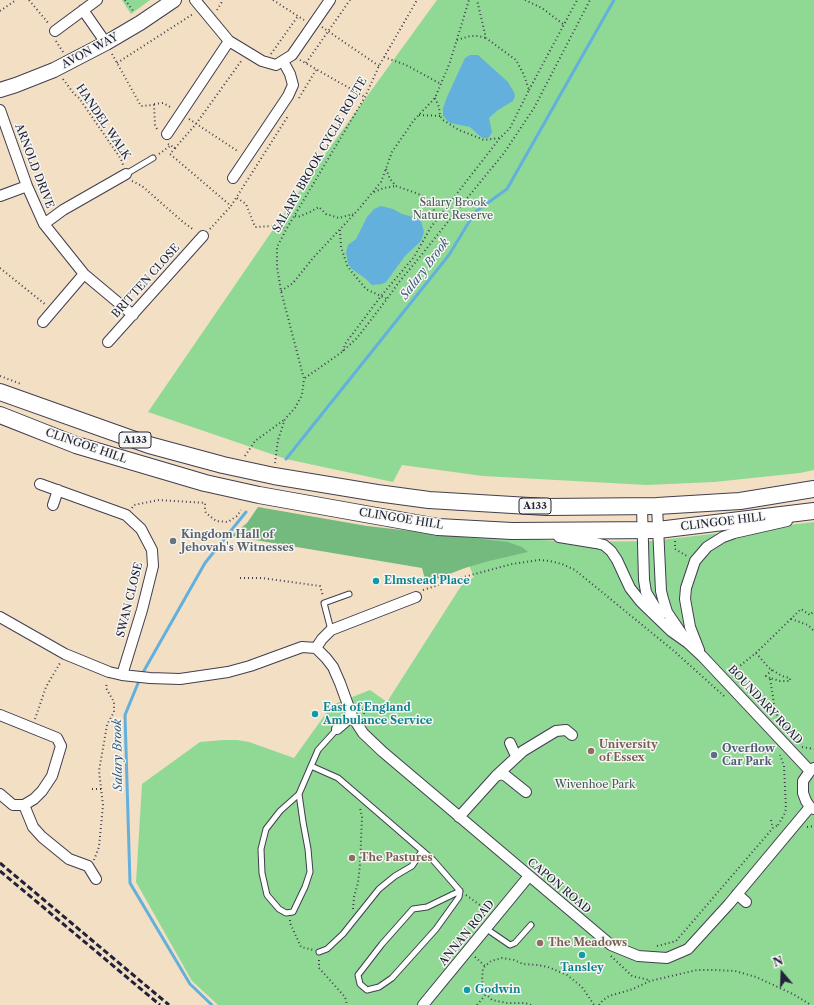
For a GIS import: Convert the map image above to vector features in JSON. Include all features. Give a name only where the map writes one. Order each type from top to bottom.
[{"type":"main road","name":"CLINGOE HILL","points":[[0,392],[149,445],[223,465],[274,476],[429,500],[546,507],[650,506],[740,501],[814,489]]},
{"type":"main road","name":"CLINGOE HILL","points":[[0,415],[76,445],[205,483],[259,495],[438,527],[512,531],[642,531],[814,511]]},
{"type":"street","points":[[55,31],[97,0]]},
{"type":"street","name":"AVON WAY","points":[[0,90],[54,70],[106,43],[140,23],[174,0]]},
{"type":"street","points":[[198,4],[228,41],[262,62],[276,65],[292,55],[330,0]]},
{"type":"street","points":[[84,10],[106,43]]},
{"type":"street","points":[[164,137],[228,41]]},
{"type":"street","points":[[233,178],[288,96],[292,85],[290,74],[283,61]]},
{"type":"street","name":"ARNOLD DRIVE","points":[[0,110],[27,186],[44,224],[84,274],[132,315]]},
{"type":"street","points":[[44,224],[63,210],[126,174]]},
{"type":"street","points":[[0,196],[27,186]]},
{"type":"street","name":"BRITTEN CLOSE","points":[[108,342],[203,236]]},
{"type":"street","points":[[43,322],[84,274]]},
{"type":"street","name":"SWAN CLOSE","points":[[40,484],[126,515],[141,529],[152,550],[153,566],[142,610],[122,675]]},
{"type":"street","points":[[53,505],[58,490]]},
{"type":"street","name":"BOUNDARY ROAD","points":[[650,506],[658,530],[660,585],[663,599],[667,612],[688,643]]},
{"type":"street","name":"BOUNDARY ROAD","points":[[650,506],[642,531],[644,580],[646,592],[652,604],[671,631]]},
{"type":"street","name":"BOUNDARY ROAD","points":[[702,656],[690,627],[685,599],[686,588],[695,561],[707,547],[728,535],[814,515]]},
{"type":"street","name":"BOUNDARY ROAD","points":[[512,531],[596,542],[604,546],[617,560],[630,588],[641,602],[671,631],[688,643],[702,656],[788,740],[812,770]]},
{"type":"street","points":[[0,617],[65,654],[109,672],[134,677],[180,679],[228,672],[250,666],[302,647],[316,648],[331,630],[416,597]]},
{"type":"street","name":"CAPON ROAD","points":[[316,648],[326,658],[332,667],[340,683],[352,716],[363,733],[383,752],[611,945],[638,956],[667,958],[688,949],[789,832],[812,808]]},
{"type":"street","points":[[0,715],[57,738],[61,746],[52,776],[38,795],[24,805],[13,805],[0,794]]},
{"type":"street","points":[[337,729],[352,716]]},
{"type":"street","points":[[459,816],[516,756],[556,731],[566,730],[572,735]]},
{"type":"street","points":[[510,743],[516,756]]},
{"type":"street","points":[[812,770],[803,781],[802,793],[812,808]]},
{"type":"street","points":[[496,776],[501,774],[506,776],[526,792]]},
{"type":"street","points":[[24,805],[33,827],[42,837],[69,859],[91,861],[96,879]]},
{"type":"street","name":"ANNAN ROAD","points":[[423,1005],[529,876]]},
{"type":"street","points":[[737,894],[746,902]]},
{"type":"lane","points":[[126,174],[153,158]]},
{"type":"lane","points":[[331,630],[324,603],[349,594]]},
{"type":"lane","points":[[299,794],[308,849],[310,872],[305,887],[293,912],[286,913],[279,909],[267,895],[262,873],[261,849],[266,829],[280,811],[299,794],[318,750],[337,729]]},
{"type":"lane","points":[[311,766],[338,778],[433,860],[460,891]]},
{"type":"lane","points":[[319,952],[327,949],[343,934],[379,889],[412,866],[422,851]]},
{"type":"lane","points":[[460,891],[459,897],[436,929],[392,978],[379,987],[367,990],[360,984],[358,975],[382,944],[413,909],[427,907],[460,891]]},
{"type":"lane","points":[[491,932],[510,946],[516,943],[531,924]]},
{"type":"path","points":[[0,12],[16,0]]},
{"type":"path","points":[[30,0],[55,31]]},
{"type":"path","points":[[125,0],[134,13]]},
{"type":"path","points":[[273,0],[298,16],[329,32],[379,66]]},
{"type":"path","points":[[306,64],[350,0]]},
{"type":"path","name":"SALARY BROOK CYCLE ROUTE","points":[[275,463],[278,440],[285,420],[295,408],[302,395],[304,379],[281,291],[277,267],[278,247],[287,228],[365,97],[384,56],[417,0]]},
{"type":"path","points":[[281,291],[293,283],[313,258],[355,214],[381,182],[392,152],[419,115],[435,98],[457,40],[469,0]]},
{"type":"path","points":[[477,0],[486,38]]},
{"type":"path","points":[[525,0],[542,8],[563,24]]},
{"type":"path","points":[[342,352],[345,344],[414,257],[431,227],[500,138],[510,128],[563,24],[577,0]]},
{"type":"path","points":[[304,379],[342,352],[357,338],[399,282],[504,153],[534,108],[590,0]]},
{"type":"path","points":[[117,63],[198,4]]},
{"type":"path","points":[[266,62],[298,16]]},
{"type":"path","points":[[457,40],[470,36],[486,38],[516,60],[524,75],[529,90]]},
{"type":"path","points":[[106,43],[141,106],[163,103],[258,164]]},
{"type":"path","points":[[154,105],[155,125],[170,146],[175,148],[196,124],[248,53]]},
{"type":"path","points":[[292,55],[365,97]]},
{"type":"path","points":[[384,56],[406,64],[441,84]]},
{"type":"path","name":"HANDEL WALK","points":[[65,81],[74,94],[79,98],[121,159],[126,174]]},
{"type":"path","points":[[435,98],[439,107],[440,116]]},
{"type":"path","points":[[419,115],[440,116],[449,124],[480,139],[500,138]]},
{"type":"path","points":[[153,158],[170,146]]},
{"type":"path","points":[[386,168],[390,179],[396,186]]},
{"type":"path","points":[[142,186],[190,227]]},
{"type":"path","points":[[372,193],[384,188],[396,186],[416,193],[456,211]]},
{"type":"path","points":[[237,198],[246,204],[255,227],[273,226],[287,228]]},
{"type":"path","points":[[431,201],[437,220]]},
{"type":"path","points":[[203,236],[231,206]]},
{"type":"path","points":[[295,216],[310,212],[319,207],[326,214],[339,218],[355,214]]},
{"type":"path","points":[[340,229],[341,247],[351,271],[366,289],[387,299]]},
{"type":"path","points":[[0,268],[53,311]]},
{"type":"path","points":[[247,460],[243,458],[255,441],[285,420]]},
{"type":"path","points":[[126,515],[134,506],[159,500],[205,503],[206,514],[216,521],[228,522],[237,516],[241,510]]},
{"type":"path","points":[[675,549],[695,561]]},
{"type":"path","points":[[416,597],[419,592],[495,568],[539,560],[550,560],[575,570],[674,651],[725,697]]},
{"type":"path","points":[[240,578],[262,578],[320,586],[324,603]]},
{"type":"path","points":[[730,674],[756,653],[801,609],[810,615],[813,612]]},
{"type":"path","points":[[791,619],[808,625],[814,632]]},
{"type":"path","points":[[756,653],[772,670],[782,676],[790,678],[790,681],[780,681],[766,676],[772,670]]},
{"type":"path","points":[[32,728],[46,687],[65,654]]},
{"type":"path","points":[[728,671],[735,679]]},
{"type":"path","points":[[91,861],[99,847],[103,805],[99,771],[107,725],[114,712],[114,702],[106,688],[109,672]]},
{"type":"path","points":[[654,948],[676,940],[773,828],[778,825],[784,815],[786,809],[784,766],[778,751],[792,735],[778,719],[770,678]]},
{"type":"path","points":[[358,700],[366,718]]},
{"type":"path","points":[[776,721],[788,740]]},
{"type":"path","points":[[801,746],[804,748],[814,748]]},
{"type":"path","points":[[92,789],[101,789]]},
{"type":"path","points":[[352,923],[354,897],[358,883],[362,823],[362,817],[356,794]]},
{"type":"path","points":[[771,820],[773,828]]},
{"type":"path","points":[[778,825],[789,832]]},
{"type":"path","points":[[804,828],[814,826]]},
{"type":"path","points":[[460,891],[496,916]]},
{"type":"path","points":[[473,955],[486,966]]},
{"type":"path","points":[[531,1005],[492,1000],[486,994],[484,988],[482,980],[483,968],[491,961],[502,958],[514,960],[523,964],[548,967],[567,976],[582,987],[594,1005]]},
{"type":"path","points":[[599,1005],[609,996],[633,989],[650,980],[697,970],[715,970],[735,971],[756,977],[793,994],[811,1005]]},
{"type":"path","points":[[477,1005],[486,994]]},
{"type":"green space","points":[[122,0],[150,0],[131,14]]},
{"type":"green space","name":"Salary Brook Nature Reserve","points":[[437,0],[814,0],[814,470],[800,473],[714,482],[647,485],[483,476],[402,465],[393,482],[286,459],[148,412],[320,161]]},
{"type":"green space","points":[[258,507],[367,526],[508,542],[522,547],[528,552],[465,568],[426,583],[422,568],[231,536],[247,523]]},
{"type":"green space","name":"Wivenhoe Park","points":[[814,522],[814,1005],[218,1005],[192,981],[136,882],[142,784],[200,742],[237,740],[249,742],[294,758],[332,705],[370,690],[387,702],[461,586],[474,577],[458,539],[492,537],[577,542],[652,541]]},
{"type":"water","points":[[470,55],[478,55],[508,82],[515,96],[513,101],[498,110],[489,118],[492,132],[488,138],[482,138],[470,127],[450,123],[443,116],[443,108],[447,97],[465,58]]},
{"type":"water","points":[[381,206],[417,218],[421,221],[424,232],[421,241],[405,256],[386,282],[372,285],[348,264],[346,252],[348,245],[356,239],[367,217],[374,209]]},
{"type":"waterway","name":"Salary Brook","points":[[286,459],[449,255],[475,212],[507,189],[614,0]]},
{"type":"waterway","name":"Salary Brook","points":[[212,1005],[190,984],[130,883],[125,715],[141,676],[205,563],[246,512]]},
{"type":"railway","points":[[0,863],[169,1005]]},
{"type":"railway","points":[[0,871],[160,1005]]},
{"type":"place","name":"Kingdom Hall of Jehovah's Witnesses","points":[[173,541]]},
{"type":"place","name":"Elmstead Place","points":[[376,581]]},
{"type":"place","name":"East of England Ambulance Service","points":[[315,714]]},
{"type":"place","name":"University of Essex","points":[[591,751]]},
{"type":"place","name":"Overflow Car Park","points":[[714,755]]},
{"type":"place","name":"The Pastures","points":[[352,858]]},
{"type":"place","name":"The Meadows","points":[[540,943]]},
{"type":"place","name":"Tansley","points":[[582,955]]},
{"type":"place","name":"Godwin","points":[[467,990]]}]
